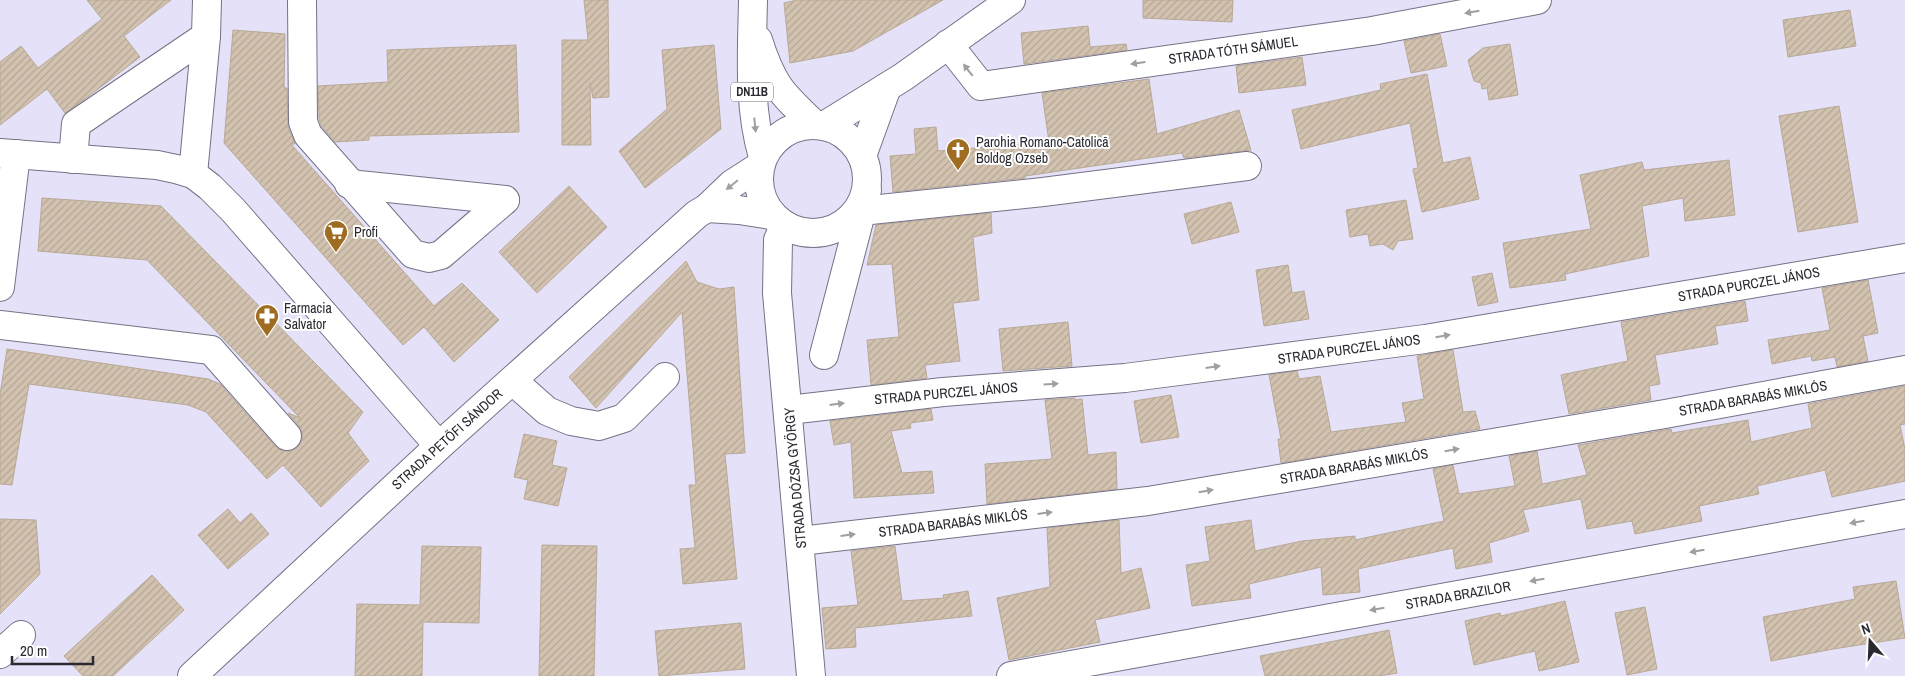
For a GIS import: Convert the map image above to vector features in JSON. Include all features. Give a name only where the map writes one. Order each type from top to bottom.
[{"type":"street","points":[[193,174],[206,36],[207,0]]},
{"type":"street","points":[[302,0],[303,122],[308,136],[349,184],[413,254],[428,258],[441,255],[505,200],[349,184]]},
{"type":"street","points":[[820,126],[887,87],[1010,0]]},
{"type":"street","name":"STRADA TÓTH SÁMUEL","points":[[948,44],[981,86],[1372,31],[1537,0]]},
{"type":"street","name":"DN11B","points":[[753,12],[764,60],[778,89],[820,126]]},
{"type":"street","name":"DN11B","points":[[753,12],[751,62],[755,131],[761,162]]},
{"type":"street","points":[[73,159],[76,124],[206,36]]},
{"type":"street","points":[[862,156],[887,87]]},
{"type":"street","points":[[778,221],[762,200],[758,183],[761,162],[778,137],[792,129],[820,126],[840,132],[852,141],[862,156],[867,172],[864,200],[824,356]]},
{"type":"street","points":[[0,287],[8,153],[157,165],[193,174],[210,187],[233,210],[439,446]]},
{"type":"street","name":"STRADA PETŐFI SÁNDOR","points":[[192,676],[439,446],[697,214],[708,208],[732,184],[761,162]]},
{"type":"street","points":[[864,200],[1044,192],[1247,166]]},
{"type":"street","points":[[777,280],[796,249],[818,234],[835,229],[850,220],[864,200]]},
{"type":"street","points":[[708,208],[739,210],[778,221],[801,233],[818,234]]},
{"type":"street","name":"STRADA DÓZSA GYÖRGY","points":[[778,221],[777,280],[812,676]]},
{"type":"street","name":"STRADA PURCZEL JÁNOS","points":[[789,410],[943,392],[1125,378],[1415,340],[1905,258]]},
{"type":"street","points":[[0,325],[211,350],[287,436]]},
{"type":"street","name":"STRADA BARABÁS MIKLÓS","points":[[800,541],[1148,501],[1665,414],[1905,370]]},
{"type":"street","points":[[513,381],[547,412],[571,421],[599,426],[624,418],[665,377]]},
{"type":"street","name":"STRADA BRAZILOR","points":[[1011,676],[1905,514]]},
{"type":"street","points":[[0,654],[21,635]]},
{"type":"building","points":[[87,0],[171,0],[124,36],[140,57],[85,99],[65,113],[47,89],[0,125],[0,62],[21,46],[38,68],[102,19]]},
{"type":"building","points":[[584,0],[608,0],[609,97],[593,98],[590,83],[591,145],[562,145],[562,40],[588,40]]},
{"type":"building","points":[[797,0],[943,0],[853,51],[790,63],[784,3]]},
{"type":"building","points":[[1143,0],[1233,0],[1232,22],[1143,18]]},
{"type":"building","points":[[1850,10],[1856,46],[1788,57],[1783,20]]},
{"type":"building","points":[[1088,26],[1090,47],[1126,44],[1127,50],[1024,64],[1021,33]]},
{"type":"building","points":[[233,30],[285,34],[284,88],[287,88],[288,127],[295,144],[291,144],[434,306],[462,283],[499,320],[454,362],[424,327],[403,345],[224,143]]},
{"type":"building","points":[[1440,34],[1447,66],[1411,73],[1404,41]]},
{"type":"building","points":[[1510,44],[1518,95],[1489,100],[1487,88],[1482,89],[1481,83],[1474,81],[1468,60],[1483,48]]},
{"type":"building","points":[[516,45],[519,132],[369,136],[369,140],[335,142],[322,127],[319,119],[318,86],[388,82],[387,50]]},
{"type":"building","points":[[714,45],[721,129],[645,188],[619,151],[667,109],[662,50]]},
{"type":"building","points":[[1302,57],[1306,85],[1239,93],[1236,66]]},
{"type":"building","points":[[1427,74],[1443,163],[1470,157],[1479,199],[1422,212],[1413,169],[1418,168],[1410,123],[1301,149],[1292,110],[1381,90],[1380,84]]},
{"type":"building","points":[[1149,79],[1157,134],[1239,110],[1251,150],[1184,158],[1182,153],[1025,176],[1025,178],[893,192],[890,156],[916,154],[914,129],[936,127],[938,151],[1049,142],[1042,93]]},
{"type":"building","points":[[1839,106],[1858,222],[1798,232],[1779,116]]},
{"type":"building","points":[[1729,160],[1735,215],[1685,221],[1683,198],[1642,206],[1649,256],[1565,274],[1566,280],[1510,288],[1503,243],[1591,229],[1580,175],[1642,162],[1644,170]]},
{"type":"building","points":[[569,186],[607,227],[537,293],[499,252]]},
{"type":"building","points":[[42,198],[161,206],[363,412],[348,433],[369,461],[321,507],[283,465],[267,479],[206,412],[188,405],[29,384],[12,485],[0,484],[0,395],[7,349],[208,379],[220,384],[275,446],[282,451],[290,451],[297,448],[302,440],[299,426],[288,413],[300,418],[147,260],[38,251]]},
{"type":"building","points":[[1406,200],[1413,239],[1398,241],[1393,250],[1383,244],[1370,246],[1368,234],[1350,237],[1346,210]]},
{"type":"building","points":[[1231,202],[1239,232],[1192,244],[1184,214]]},
{"type":"building","points":[[991,213],[992,233],[973,237],[979,300],[953,303],[960,361],[925,365],[927,378],[871,385],[867,340],[899,337],[892,264],[867,265],[876,225]]},
{"type":"building","points":[[686,261],[697,282],[719,289],[734,287],[745,453],[725,454],[737,579],[683,584],[680,549],[695,548],[689,485],[696,485],[682,312],[596,408],[569,377]]},
{"type":"building","points":[[1288,265],[1292,293],[1304,291],[1309,319],[1264,326],[1256,270]]},
{"type":"building","points":[[1492,273],[1498,302],[1478,306],[1472,277]]},
{"type":"building","points":[[1868,280],[1878,333],[1863,336],[1868,361],[1837,367],[1835,357],[1812,361],[1811,356],[1772,364],[1768,340],[1830,330],[1822,288]]},
{"type":"building","points":[[1745,301],[1748,321],[1715,326],[1718,344],[1655,355],[1660,384],[1649,386],[1651,400],[1569,414],[1561,375],[1628,361],[1621,322]]},
{"type":"building","points":[[1068,322],[1072,366],[1003,371],[999,329]]},
{"type":"building","points":[[1453,350],[1463,412],[1475,411],[1480,429],[1281,463],[1278,439],[1281,439],[1269,375],[1297,371],[1299,379],[1320,376],[1331,432],[1406,422],[1402,403],[1424,399],[1417,356]]},
{"type":"building","points":[[1905,386],[1905,424],[1900,425],[1905,449],[1905,481],[1832,497],[1825,470],[1757,486],[1759,494],[1699,506],[1702,521],[1635,534],[1632,521],[1587,529],[1581,499],[1523,510],[1529,531],[1489,543],[1492,562],[1456,569],[1453,548],[1358,569],[1360,592],[1323,595],[1321,567],[1249,584],[1251,598],[1192,606],[1186,565],[1210,561],[1205,527],[1251,520],[1255,551],[1302,541],[1355,536],[1355,540],[1444,521],[1433,469],[1453,465],[1459,494],[1515,486],[1509,456],[1537,451],[1542,484],[1587,475],[1578,445],[1671,429],[1672,433],[1748,420],[1751,442],[1812,428],[1808,404]]},
{"type":"building","points":[[1171,395],[1179,437],[1141,443],[1134,401]]},
{"type":"building","points":[[1075,398],[1075,400],[1082,399],[1088,455],[1116,452],[1117,489],[987,504],[985,464],[1052,459],[1045,400]]},
{"type":"building","points":[[931,409],[933,420],[910,423],[911,428],[891,431],[902,473],[932,471],[934,493],[854,498],[851,442],[834,445],[830,421]]},
{"type":"building","points":[[524,434],[557,441],[552,465],[567,468],[558,506],[524,499],[528,480],[514,477]]},
{"type":"building","points":[[228,509],[240,523],[251,513],[269,534],[228,569],[198,535]]},
{"type":"building","points":[[0,519],[36,520],[40,574],[0,614]]},
{"type":"building","points":[[1119,520],[1121,573],[1141,568],[1150,608],[1095,620],[1100,642],[1009,660],[997,598],[1050,587],[1047,528]]},
{"type":"building","points":[[542,545],[597,546],[594,676],[539,676]]},
{"type":"building","points":[[422,546],[481,547],[479,623],[423,622],[422,676],[355,676],[357,604],[420,605]]},
{"type":"building","points":[[895,546],[902,601],[944,598],[943,595],[968,591],[972,616],[855,628],[856,647],[826,649],[822,608],[858,605],[851,551]]},
{"type":"building","points":[[152,575],[184,610],[113,676],[83,676],[64,656]]},
{"type":"building","points":[[1896,581],[1905,638],[1771,661],[1763,617],[1855,599],[1853,587]]},
{"type":"building","points":[[1565,601],[1579,662],[1539,671],[1535,651],[1474,665],[1465,621],[1500,613],[1501,616]]},
{"type":"building","points":[[1645,607],[1657,669],[1627,675],[1615,613]]},
{"type":"building","points":[[741,623],[745,669],[659,676],[655,631]]},
{"type":"building","points":[[1389,630],[1397,673],[1380,676],[1265,676],[1260,656]]},
{"type":"place","name":"Parohia Romano-Catolică Boldog Ozseb","points":[[958,171]]},
{"type":"place","name":"Profi","points":[[336,253]]},
{"type":"place","name":"Farmacia Salvator","points":[[267,337]]}]
